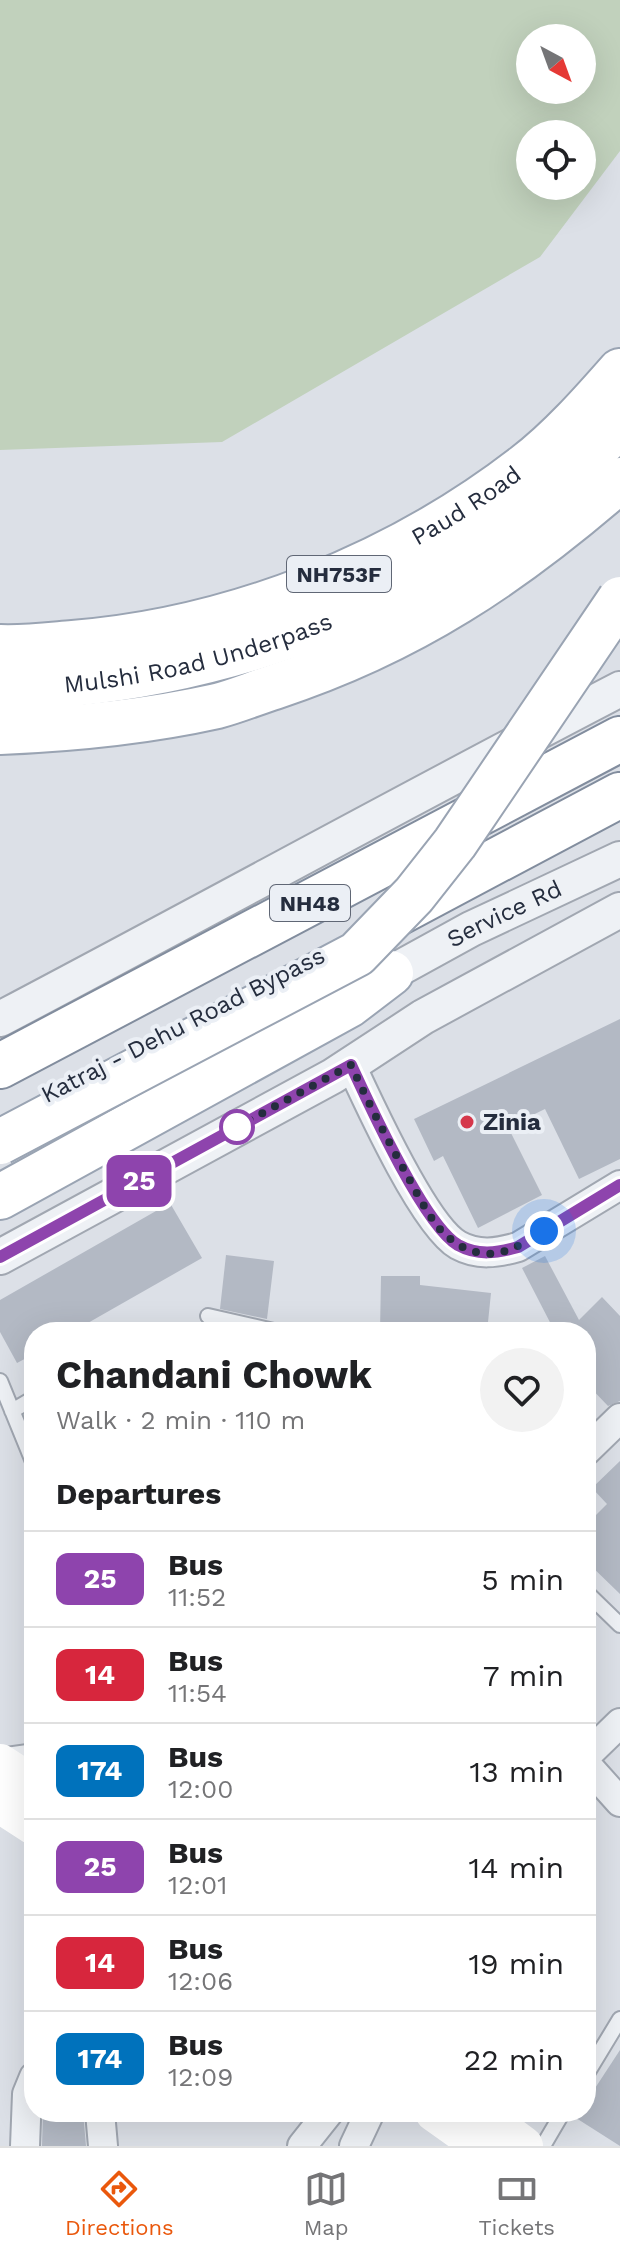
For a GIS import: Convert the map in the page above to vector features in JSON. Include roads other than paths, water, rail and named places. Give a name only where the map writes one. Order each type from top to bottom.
[{"type":"main road","name":"Paud Road","points":[[0,647],[114,640],[204,622],[298,591],[385,554],[464,508],[527,464],[591,404],[620,371]]},
{"type":"main road","name":"Mulshi Road Underpass","points":[[0,688],[115,680],[207,661],[311,629],[402,589],[486,538],[554,487],[620,426]]},
{"type":"main road","points":[[0,732],[124,723],[218,705],[327,669],[418,628],[513,568],[620,480]]},
{"type":"main road","points":[[0,1142],[357,954],[414,895],[455,843],[620,599]]},
{"type":"main road","name":"Katraj - Dehu Road Bypass","points":[[0,1066],[620,739]]},
{"type":"main road","name":"Katraj - Dehu Road Bypass","points":[[0,1119],[620,795]]},
{"type":"main road","points":[[0,1167],[341,985],[391,973]]},
{"type":"main road","points":[[0,1197],[349,1005],[391,973]]},
{"type":"main road","points":[[0,1763],[24,1779]]},
{"type":"main road","points":[[0,1803],[24,1819]]},
{"type":"main road","points":[[449,2122],[483,2146]]},
{"type":"main road","points":[[491,2122],[523,2146]]},
{"type":"street","points":[[0,1019],[620,689]]},
{"type":"street","name":"Service Rd","points":[[391,973],[471,929],[620,859]]},
{"type":"street","points":[[0,1257],[351,1065],[423,1017],[620,910]]},
{"type":"street","points":[[351,1065],[370,1107],[425,1207],[440,1229],[458,1245],[481,1253],[518,1247],[620,1185]]},
{"type":"street","points":[[596,1441],[620,1418]]},
{"type":"street","points":[[596,1746],[620,1723]]},
{"type":"street","points":[[0,1763],[24,1759]]},
{"type":"street","points":[[596,1775],[620,1802]]},
{"type":"street","points":[[25,2146],[26,2122]]},
{"type":"street","points":[[101,2122],[103,2146]]},
{"type":"street","points":[[302,2146],[321,2122]]},
{"type":"street","points":[[354,2146],[365,2122]]},
{"type":"lane","points":[[208,1316],[234,1322]]},
{"type":"lane","points":[[0,1381],[24,1440]]},
{"type":"lane","points":[[12,1411],[24,1404]]},
{"type":"lane","points":[[596,1602],[620,1625]]},
{"type":"lane","points":[[596,2059],[620,2019]]},
{"type":"lane","points":[[543,2146],[557,2122]]},
{"type":"place","name":"Zinia","points":[[467,1122]]}]
